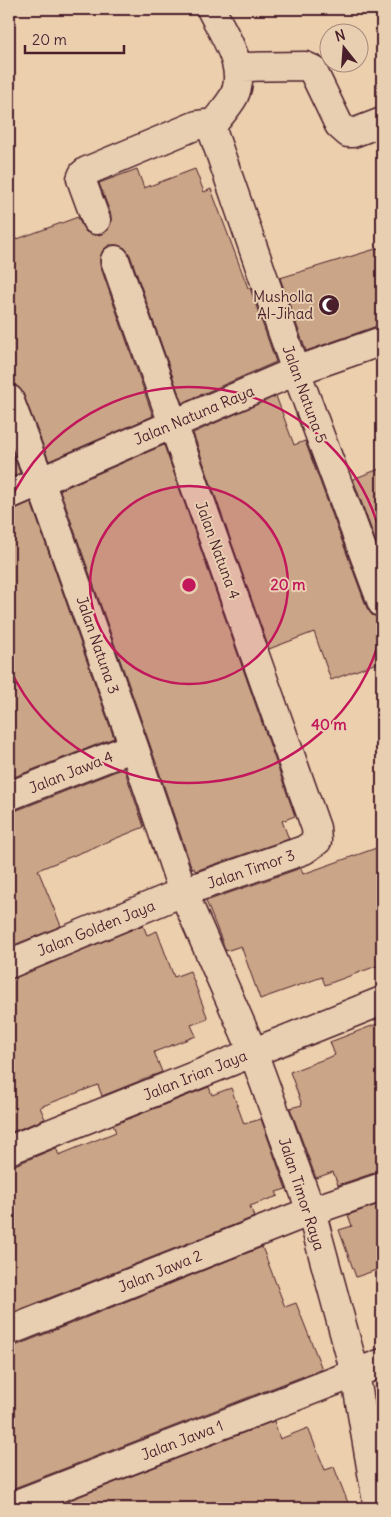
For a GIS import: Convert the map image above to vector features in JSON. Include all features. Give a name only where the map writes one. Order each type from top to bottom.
[{"type":"street","points":[[96,220],[82,179],[86,171],[197,125],[204,124],[211,127],[234,95],[239,78],[238,67],[211,9]]},
{"type":"street","points":[[238,67],[305,66],[312,69],[339,125],[348,133],[353,134],[382,122]]},
{"type":"street","name":"Jalan Natuna 5","points":[[211,127],[296,370],[382,603]]},
{"type":"street","name":"Jalan Natuna 4","points":[[115,260],[316,828],[316,841]]},
{"type":"street","name":"Jalan Natuna Raya","points":[[9,495],[296,370],[382,341]]},
{"type":"street","name":"Jalan Natuna 3","points":[[9,399],[134,747],[183,892]]},
{"type":"street","name":"Jalan Jawa 4","points":[[9,796],[134,747]]},
{"type":"street","name":"Jalan Timor 3","points":[[183,892],[304,850],[316,841]]},
{"type":"street","name":"Jalan Golden Jaya","points":[[9,964],[183,892]]},
{"type":"street","name":"Jalan Timor Raya","points":[[183,892],[253,1052],[311,1211],[355,1373],[378,1508]]},
{"type":"street","name":"Jalan Irian Jaya","points":[[9,1150],[382,1001]]},
{"type":"street","name":"Jalan Jawa 2","points":[[9,1331],[311,1211],[382,1187]]},
{"type":"street","name":"Jalan Jawa 1","points":[[9,1507],[382,1363]]},
{"type":"building","points":[[137,169],[144,188],[195,169],[204,192],[211,189],[248,288],[250,288],[276,362],[182,403],[130,255],[125,248],[118,245],[109,245],[103,250],[100,257],[100,265],[153,416],[49,461],[23,393],[18,387],[9,384],[9,242],[78,217],[86,232],[94,235],[102,234],[108,230],[111,215],[99,183]]},
{"type":"building","name":"Musholla Al-Jihad","points":[[382,247],[382,326],[377,326],[306,351],[280,278]]},
{"type":"building","points":[[276,396],[294,445],[305,441],[367,608],[372,615],[382,618],[382,661],[331,680],[314,632],[269,649],[193,433]]},
{"type":"building","points":[[9,443],[20,473],[9,478]]},
{"type":"building","points":[[164,445],[295,816],[282,821],[289,839],[195,871],[194,868],[192,869],[60,490]]},
{"type":"building","points":[[382,468],[382,559],[353,479]]},
{"type":"building","points":[[31,502],[114,738],[9,779],[9,510]]},
{"type":"building","points":[[124,768],[144,827],[38,870],[61,926],[9,947],[9,811],[15,811]]},
{"type":"building","points":[[382,846],[382,964],[325,985],[322,977],[260,999],[241,946],[226,951],[206,901],[301,868],[303,874]]},
{"type":"building","points":[[143,925],[147,935],[157,931],[174,977],[190,971],[208,1019],[191,1025],[196,1036],[154,1052],[162,1072],[102,1096],[98,1085],[40,1107],[45,1119],[9,1133],[9,979]]},
{"type":"building","points":[[382,1022],[382,1172],[338,1185],[333,1172],[316,1178],[290,1108],[302,1105],[290,1072],[335,1055],[330,1042]]},
{"type":"building","points":[[209,1087],[212,1095],[231,1088],[244,1124],[261,1119],[286,1189],[276,1192],[278,1196],[250,1206],[254,1217],[9,1314],[9,1165],[15,1165],[56,1148],[59,1155],[116,1132],[113,1125]]},
{"type":"building","points":[[382,1203],[382,1268],[356,1277],[339,1230],[352,1226],[348,1215]]},
{"type":"building","points":[[262,1247],[285,1307],[296,1303],[322,1369],[9,1490],[9,1346],[15,1346]]},
{"type":"building","points":[[274,1421],[280,1439],[308,1428],[325,1470],[334,1467],[350,1508],[49,1508]]},
{"type":"place","name":"Musholla Al-Jihad","points":[[329,305]]}]
